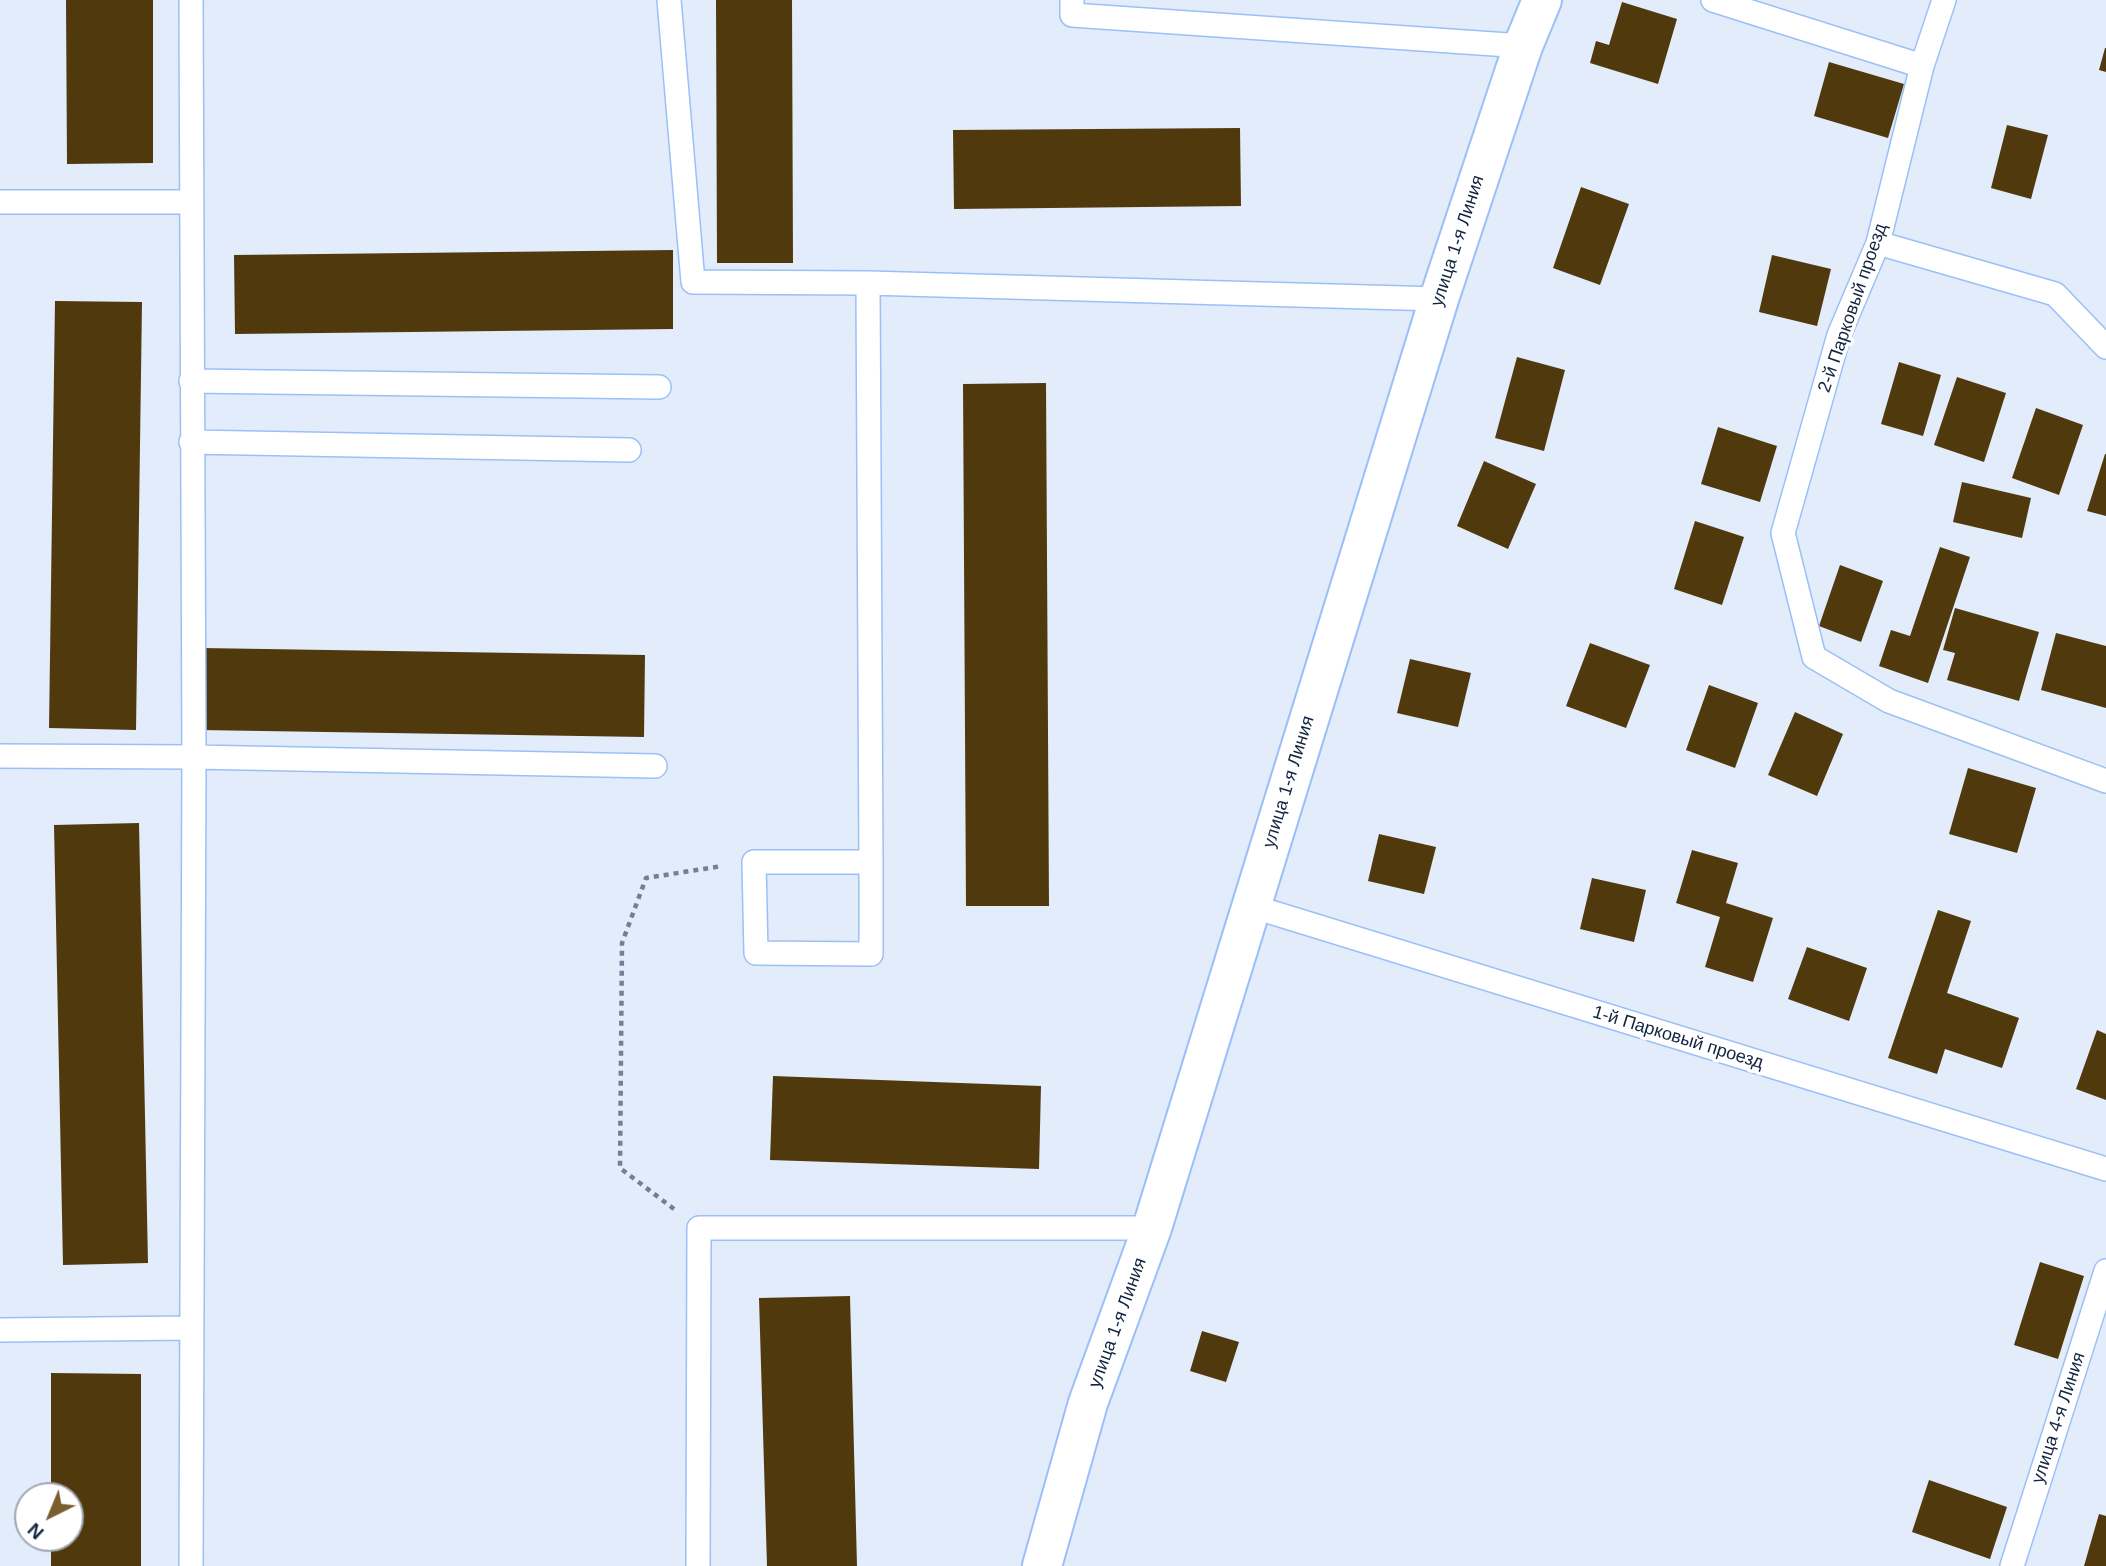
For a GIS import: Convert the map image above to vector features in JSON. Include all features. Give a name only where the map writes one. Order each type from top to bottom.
[{"type":"main road","name":"улица 1-я Линия","points":[[1042,1566],[1088,1403],[1152,1228],[1439,299],[1523,46],[1542,0]]},
{"type":"lane","points":[[191,0],[194,757],[191,1566]]},
{"type":"lane","points":[[669,0],[693,282],[868,283],[1439,299]]},
{"type":"lane","points":[[1072,0],[1072,15],[1523,46]]},
{"type":"lane","points":[[1713,0],[1922,66]]},
{"type":"lane","name":"2-й Парковый проезд","points":[[1944,0],[1922,66],[1878,243],[1839,335],[1783,533],[1814,657],[1889,701],[2106,781]]},
{"type":"lane","points":[[0,202],[190,202]]},
{"type":"lane","points":[[1878,243],[2055,294],[2106,347]]},
{"type":"lane","points":[[868,283],[871,862],[871,954],[756,953],[754,862],[871,862]]},
{"type":"lane","points":[[191,381],[659,387]]},
{"type":"lane","points":[[191,442],[629,450]]},
{"type":"lane","points":[[0,756],[654,766]]},
{"type":"lane","name":"1-й Парковый проезд","points":[[1251,906],[2106,1169]]},
{"type":"lane","points":[[698,1566],[699,1228],[1152,1228]]},
{"type":"lane","name":"улица 4-я Линия","points":[[2012,1566],[2106,1271]]},
{"type":"lane","points":[[0,1330],[191,1328]]},
{"type":"path","points":[[699,1228],[620,1168],[622,943],[646,878],[754,862]]},
{"type":"building","points":[[66,0],[153,0],[153,163],[67,164]]},
{"type":"building","points":[[716,0],[792,0],[793,263],[717,263]]},
{"type":"building","points":[[1622,2],[1677,19],[1658,84],[1590,63],[1596,41],[1609,45]]},
{"type":"building","points":[[2106,48],[2106,72],[2099,70]]},
{"type":"building","points":[[1829,62],[1904,84],[1888,138],[1814,116]]},
{"type":"building","points":[[2007,125],[2048,135],[2031,199],[1991,188]]},
{"type":"building","points":[[1240,128],[1241,206],[954,209],[953,130]]},
{"type":"building","points":[[1581,187],[1629,204],[1600,285],[1553,268]]},
{"type":"building","points":[[673,250],[673,329],[235,334],[234,255]]},
{"type":"building","points":[[1772,255],[1831,269],[1817,326],[1759,312]]},
{"type":"building","points":[[55,301],[142,302],[136,730],[49,728]]},
{"type":"building","points":[[1517,357],[1565,370],[1544,451],[1495,438]]},
{"type":"building","points":[[1899,362],[1941,375],[1923,436],[1881,424]]},
{"type":"building","points":[[1957,377],[2006,393],[1984,462],[1934,445]]},
{"type":"building","points":[[1046,383],[1049,906],[966,906],[963,384]]},
{"type":"building","points":[[2036,408],[2083,425],[2059,495],[2012,478]]},
{"type":"building","points":[[1718,427],[1777,446],[1760,502],[1701,484]]},
{"type":"building","points":[[2106,454],[2106,516],[2087,511]]},
{"type":"building","points":[[1484,461],[1536,484],[1508,549],[1457,526]]},
{"type":"building","points":[[1962,482],[2031,498],[2022,538],[1953,522]]},
{"type":"building","points":[[1695,521],[1744,537],[1722,605],[1674,589]]},
{"type":"building","points":[[1940,547],[1970,557],[1928,683],[1879,666],[1891,630],[1910,636]]},
{"type":"building","points":[[1840,565],[1883,581],[1861,642],[1819,626]]},
{"type":"building","points":[[1955,608],[2039,632],[2019,701],[1947,680],[1955,653],[1943,650]]},
{"type":"building","points":[[2056,633],[2106,646],[2106,708],[2041,690]]},
{"type":"building","points":[[1590,643],[1650,665],[1626,728],[1566,706]]},
{"type":"building","points":[[201,648],[645,655],[644,737],[199,730]]},
{"type":"building","points":[[1410,659],[1471,673],[1458,727],[1397,713]]},
{"type":"building","points":[[1709,685],[1758,703],[1735,768],[1686,750]]},
{"type":"building","points":[[1795,712],[1843,734],[1817,796],[1768,775]]},
{"type":"building","points":[[1968,768],[2036,788],[2017,853],[1949,834]]},
{"type":"building","points":[[139,823],[148,1263],[63,1265],[54,825]]},
{"type":"building","points":[[1379,834],[1436,847],[1424,894],[1368,881]]},
{"type":"building","points":[[1692,850],[1738,863],[1726,903],[1773,918],[1753,982],[1705,967],[1720,917],[1676,903]]},
{"type":"building","points":[[1592,878],[1646,890],[1634,942],[1580,929]]},
{"type":"building","points":[[1938,910],[1971,921],[1947,993],[2019,1018],[2002,1068],[1945,1049],[1937,1074],[1888,1058]]},
{"type":"building","points":[[1807,947],[1867,968],[1849,1021],[1788,999]]},
{"type":"building","points":[[2097,1030],[2106,1034],[2106,1100],[2076,1089]]},
{"type":"building","points":[[773,1076],[1041,1086],[1039,1169],[770,1160]]},
{"type":"building","points":[[2040,1262],[2084,1276],[2058,1359],[2014,1345]]},
{"type":"building","points":[[850,1296],[857,1566],[767,1566],[759,1298]]},
{"type":"building","points":[[1202,1331],[1239,1342],[1226,1382],[1190,1371]]},
{"type":"building","points":[[51,1373],[141,1374],[141,1566],[51,1566],[51,1552],[84,1552],[84,1482],[51,1482]]},
{"type":"building","points":[[1929,1480],[2007,1507],[1990,1559],[1912,1532]]},
{"type":"building","points":[[2099,1514],[2106,1516],[2106,1566],[2084,1566]]}]
